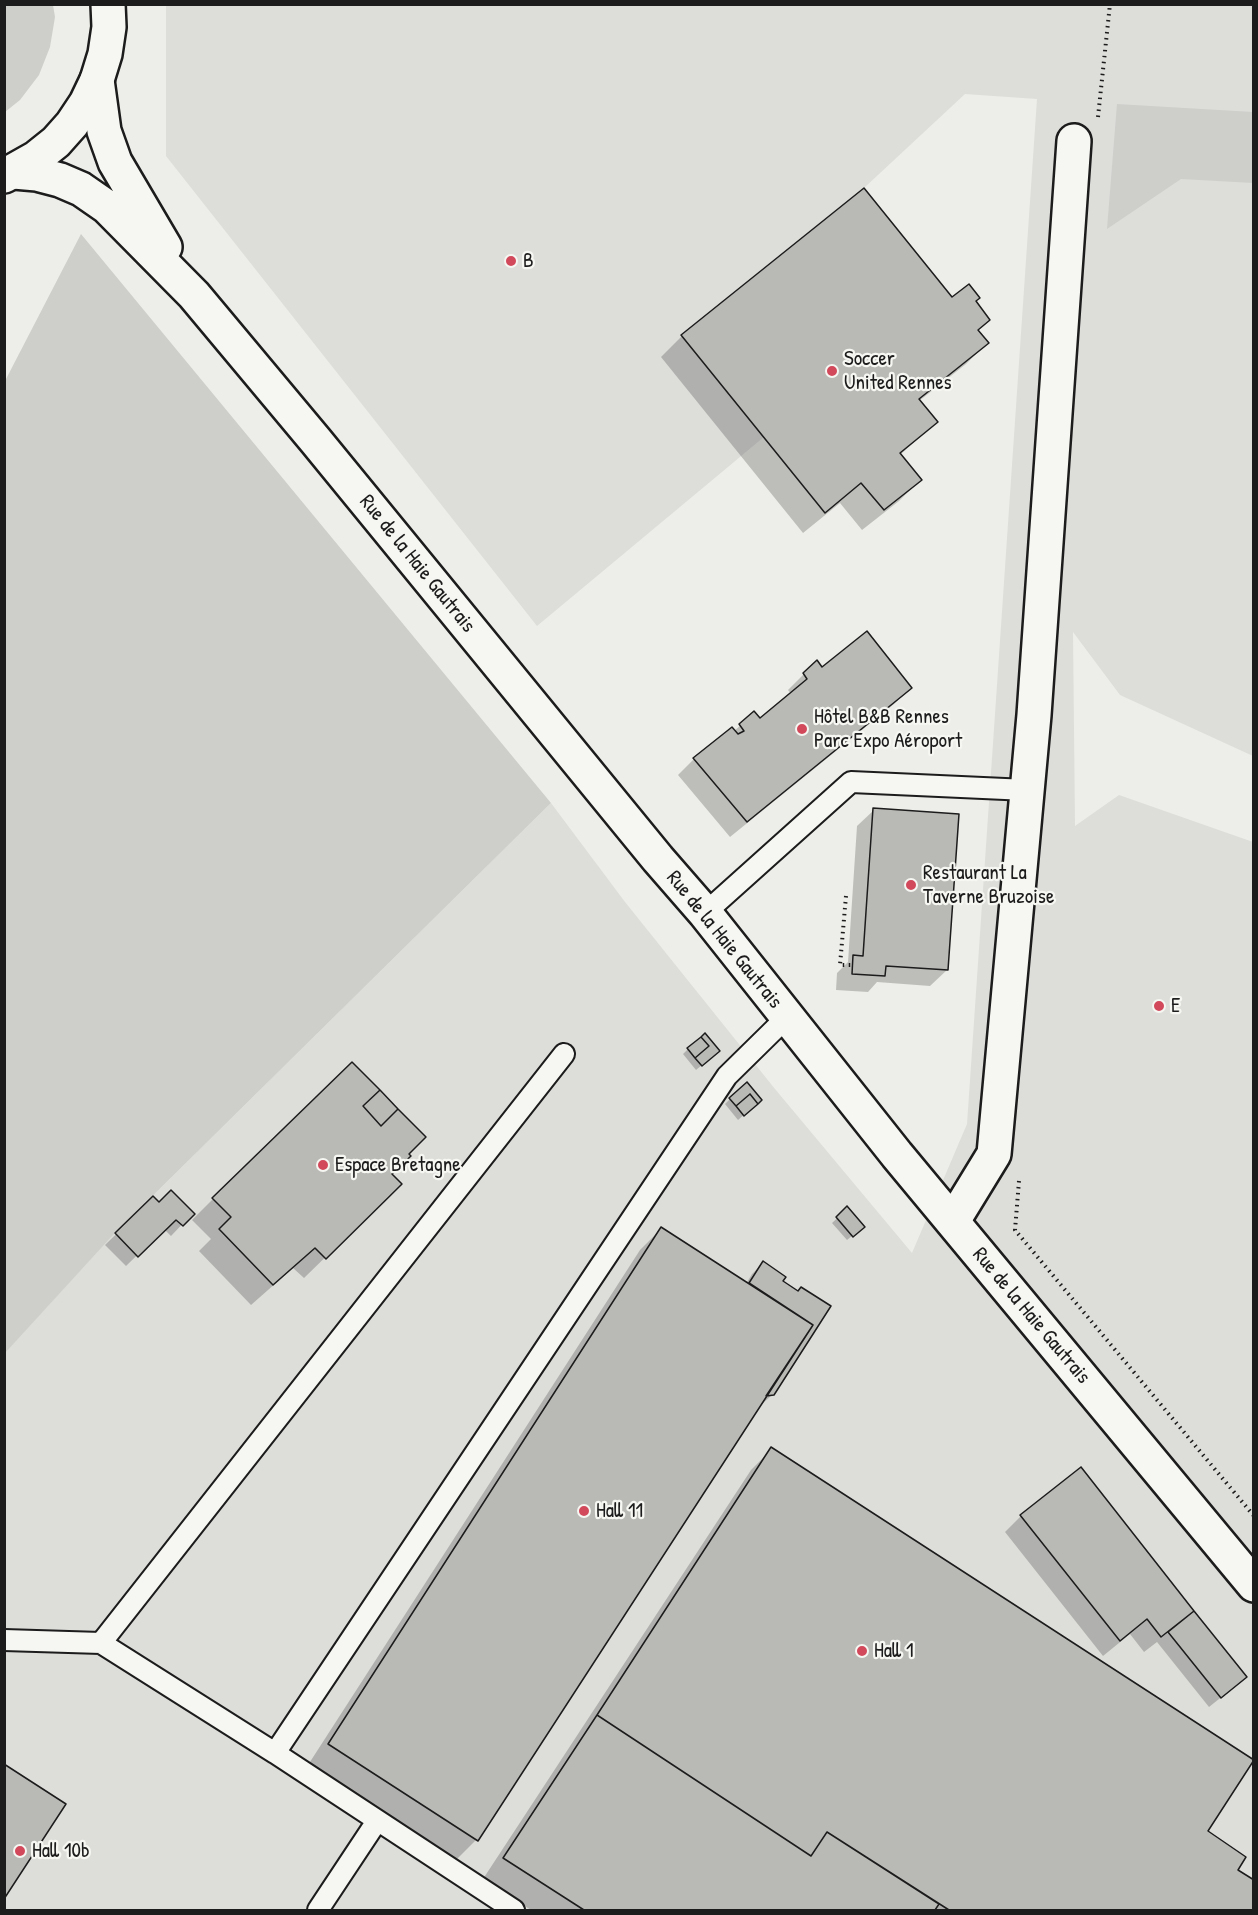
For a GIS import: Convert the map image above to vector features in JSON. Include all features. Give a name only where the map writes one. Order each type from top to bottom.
[{"type":"street","points":[[10,174],[56,142],[86,103],[97,80],[105,54],[109,27],[108,4]]},
{"type":"street","name":"Rue de la Haie Gautrais","points":[[97,80],[104,131],[115,162],[194,295]]},
{"type":"street","points":[[953,1221],[994,1154],[1034,715],[1074,141]]},
{"type":"street","name":"Rue de la Haie Gautrais","points":[[10,174],[37,174],[81,189],[107,207],[194,295],[658,859],[705,913],[897,1155],[1254,1586]]},
{"type":"lane","points":[[705,913],[852,782],[1027,790]]},
{"type":"lane","points":[[275,1753],[727,1076],[787,1017]]},
{"type":"lane","points":[[101,1643],[564,1054]]},
{"type":"lane","points":[[4,1640],[101,1643],[275,1753],[514,1911]]},
{"type":"lane","points":[[318,1911],[377,1821]]},
{"type":"path","points":[[1098,120],[1110,4]]},
{"type":"path","points":[[846,896],[840,965],[852,965]]},
{"type":"path","points":[[1020,1173],[1015,1230],[1254,1516]]},
{"type":"shaded area","points":[[5,4],[53,5],[55,17],[50,47],[39,75],[20,100],[5,112]]},
{"type":"shaded area","points":[[166,5],[1253,5],[1253,756],[1120,695],[1073,632],[1075,826],[1119,795],[1253,842],[1253,1910],[5,1910],[4,1353],[115,1233],[551,803],[625,902],[775,1089],[912,1253],[967,1124],[1037,99],[965,94],[864,188],[681,334],[764,437],[537,626],[166,156]]},
{"type":"shaded area","points":[[1117,104],[1253,112],[1253,183],[1181,179],[1107,229]]},
{"type":"shaded area","points":[[81,234],[551,803],[115,1233],[5,1353],[5,381]]},
{"type":"building","name":"Soccer United Rennes","points":[[864,188],[952,297],[969,284],[980,298],[976,301],[990,320],[978,330],[989,343],[919,399],[938,422],[900,453],[922,480],[884,510],[861,483],[825,513],[681,335]]},
{"type":"building","name":"Hôtel B&B Rennes Parc Expo Aéroport","points":[[867,631],[912,688],[747,822],[693,758],[732,727],[738,734],[744,731],[739,724],[754,711],[760,718],[807,679],[803,673],[817,660],[822,667]]},
{"type":"building","name":"Restaurant La Taverne Bruzoise","points":[[873,808],[959,814],[948,970],[886,966],[885,976],[852,974],[853,955],[863,956]]},
{"type":"building","points":[[705,1033],[720,1051],[702,1066],[695,1058],[709,1046],[701,1037]]},
{"type":"building","points":[[701,1037],[709,1046],[695,1058],[687,1048]]},
{"type":"building","name":"Espace Bretagne","points":[[352,1062],[380,1090],[363,1106],[381,1126],[398,1109],[426,1137],[409,1154],[411,1156],[392,1174],[402,1184],[326,1259],[315,1248],[273,1285],[219,1229],[231,1217],[212,1198]]},
{"type":"building","points":[[747,1082],[762,1100],[758,1104],[750,1094],[736,1106],[729,1098]]},
{"type":"building","points":[[380,1090],[398,1109],[381,1126],[363,1106]]},
{"type":"building","points":[[750,1094],[758,1104],[744,1116],[736,1106]]},
{"type":"building","points":[[171,1190],[195,1214],[183,1226],[176,1220],[138,1257],[115,1233],[153,1196],[159,1202]]},
{"type":"building","points":[[847,1206],[865,1227],[853,1237],[836,1217]]},
{"type":"building","name":"Hall 11","points":[[661,1227],[813,1325],[478,1841],[328,1744]]},
{"type":"building","points":[[763,1261],[786,1277],[783,1281],[798,1291],[801,1287],[831,1306],[774,1395],[766,1396],[813,1325],[749,1283]]},
{"type":"building","name":"Hall 1","points":[[771,1447],[1254,1760],[1208,1831],[1246,1857],[1238,1870],[1254,1880],[1254,1910],[949,1910],[827,1832],[811,1856],[597,1715]]},
{"type":"building","points":[[1081,1467],[1194,1611],[1161,1637],[1147,1619],[1120,1641],[1020,1515]]},
{"type":"building","points":[[1194,1611],[1247,1677],[1221,1698],[1168,1632]]},
{"type":"building","points":[[597,1715],[811,1856],[827,1832],[939,1904],[935,1910],[584,1910],[503,1858]]},
{"type":"building","name":"Hall 10b","points":[[4,1764],[66,1804],[4,1899]]},
{"type":"place","name":"B","points":[[511,261]]},
{"type":"place","name":"Soccer United Rennes","points":[[832,371]]},
{"type":"place","name":"Hôtel B&B Rennes Parc Expo Aéroport","points":[[802,729]]},
{"type":"place","name":"Restaurant La Taverne Bruzoise","points":[[911,885]]},
{"type":"place","name":"E","points":[[1159,1006]]},
{"type":"place","name":"Espace Bretagne","points":[[323,1165]]},
{"type":"place","name":"Hall 11","points":[[584,1511]]},
{"type":"place","name":"Hall 1","points":[[862,1651]]},
{"type":"place","name":"Hall 10b","points":[[20,1851]]}]
